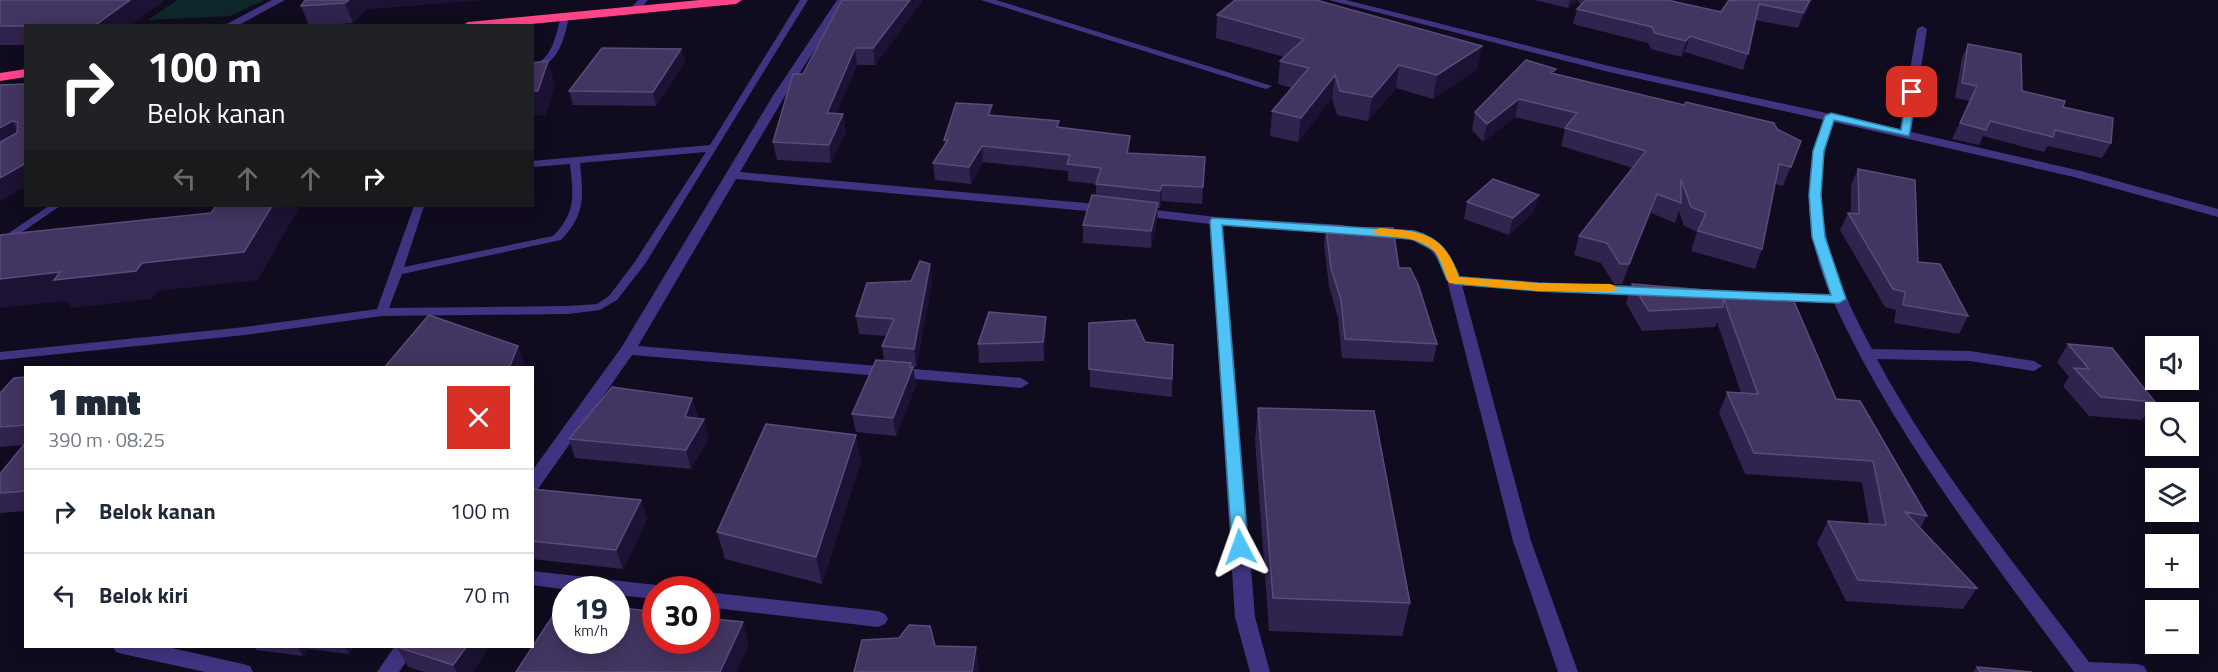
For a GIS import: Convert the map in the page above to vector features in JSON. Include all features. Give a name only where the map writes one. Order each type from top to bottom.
[{"type":"highway","points":[[487,24],[735,0]]},
{"type":"highway","points":[[0,77],[24,73]]},
{"type":"street","points":[[232,24],[280,0]]},
{"type":"street","points":[[634,10],[643,0]]},
{"type":"street","points":[[534,482],[628,350],[780,94],[842,0]]},
{"type":"street","points":[[986,0],[1266,86]]},
{"type":"street","points":[[1334,0],[1648,78],[1831,116],[2067,172],[2218,213]]},
{"type":"street","points":[[1905,134],[1922,29]]},
{"type":"street","points":[[1831,116],[1818,151],[1815,195],[1819,237],[1839,299],[1866,354],[1945,485],[2085,671],[2137,672]]},
{"type":"street","points":[[731,175],[1090,207],[1216,221],[1414,235],[1439,248],[1446,257],[1454,280],[1522,541],[1568,672]]},
{"type":"street","points":[[1216,221],[1245,617],[1260,672]]},
{"type":"street","points":[[1454,280],[1538,287],[1662,291]]},
{"type":"street","points":[[1757,295],[1839,299]]},
{"type":"street","points":[[628,350],[1021,383]]},
{"type":"street","points":[[1866,354],[1958,353],[2001,358],[2034,366]]},
{"type":"street","points":[[534,578],[642,590]]},
{"type":"street","points":[[720,601],[879,620]]},
{"type":"street","points":[[132,648],[243,672]]},
{"type":"street","points":[[387,672],[405,648]]},
{"type":"lane","points":[[0,356],[245,331],[382,312],[568,310],[600,307],[613,298],[639,264],[804,0]]},
{"type":"lane","points":[[534,68],[545,65],[550,60],[560,38],[565,16]]},
{"type":"lane","points":[[534,165],[713,148]]},
{"type":"lane","points":[[397,272],[545,242],[556,237],[575,218],[577,207],[575,161]]},
{"type":"lane","points":[[0,244],[54,207]]},
{"type":"lane","points":[[382,312],[420,207]]},
{"type":"green space","points":[[177,0],[264,0],[230,16],[148,20]]},
{"type":"building","points":[[0,0],[130,0],[97,24],[0,26]]},
{"type":"building","points":[[305,0],[349,0],[345,3],[301,6]]},
{"type":"building","points":[[842,0],[910,0],[873,48],[855,48],[827,113],[843,114],[829,145],[773,142],[793,74],[803,74]]},
{"type":"building","points":[[1235,0],[1316,0],[1482,46],[1437,75],[1399,65],[1372,97],[1340,91],[1335,75],[1301,118],[1272,111],[1309,68],[1280,61],[1304,39],[1217,15]]},
{"type":"building","points":[[1586,0],[1667,0],[1721,12],[1729,0],[1810,0],[1803,13],[1759,4],[1748,54],[1690,36],[1686,41],[1655,33],[1652,27],[1577,9]]},
{"type":"building","points":[[1968,44],[2021,54],[2022,91],[2065,101],[2063,107],[2113,118],[2111,143],[2055,130],[2053,137],[1990,121],[1986,130],[1960,123],[1977,86],[1962,83]]},
{"type":"building","points":[[602,48],[681,49],[653,92],[569,91]]},
{"type":"building","points":[[1526,60],[1556,69],[1551,73],[1684,105],[1686,102],[1774,123],[1777,129],[1801,141],[1791,167],[1779,164],[1762,249],[1698,231],[1706,213],[1691,207],[1681,179],[1681,203],[1657,194],[1629,264],[1620,264],[1607,243],[1579,236],[1646,151],[1565,128],[1577,113],[1519,99],[1487,124],[1475,112]]},
{"type":"building","points":[[548,61],[538,91],[534,91],[534,63]]},
{"type":"building","points":[[24,84],[24,164],[0,178],[0,142],[17,133],[18,122],[12,121],[0,128],[0,85]]},
{"type":"building","points":[[956,103],[992,105],[988,115],[1059,121],[1057,127],[1130,136],[1127,153],[1205,157],[1203,187],[1162,185],[1160,191],[1096,184],[1101,168],[1067,164],[1070,155],[982,146],[969,167],[933,163],[948,140],[944,140]]},
{"type":"building","points":[[1858,169],[1915,180],[1918,262],[1940,264],[1968,316],[1903,305],[1905,292],[1893,289],[1848,213],[1859,214]]},
{"type":"building","points":[[1493,179],[1539,195],[1513,218],[1467,202]]},
{"type":"building","points":[[1092,195],[1158,203],[1151,231],[1083,225]]},
{"type":"building","points":[[215,207],[271,207],[244,252],[142,263],[136,271],[54,280],[60,272],[0,279],[0,235],[211,213]]},
{"type":"building","points":[[1326,228],[1393,228],[1399,268],[1410,268],[1418,284],[1437,344],[1345,339],[1341,300],[1331,268]]},
{"type":"building","points":[[920,261],[930,264],[914,349],[882,346],[894,319],[856,316],[867,283],[911,281]]},
{"type":"building","points":[[1632,284],[1792,297],[1836,399],[1860,401],[1927,516],[1905,512],[1977,588],[1858,580],[1828,521],[1886,525],[1873,461],[1754,453],[1727,392],[1758,394],[1723,297],[1723,307],[1649,311]]},
{"type":"building","points":[[989,312],[1046,317],[1043,342],[978,344]]},
{"type":"building","points":[[429,315],[518,346],[510,366],[386,366]]},
{"type":"building","points":[[1135,320],[1145,342],[1173,345],[1172,379],[1089,369],[1089,323]]},
{"type":"building","points":[[2068,344],[2112,348],[2155,402],[2101,397],[2074,368],[2089,369]]},
{"type":"building","points":[[876,360],[911,363],[910,367],[913,367],[893,418],[852,414]]},
{"type":"building","points":[[24,377],[24,425],[0,427],[0,393],[14,378]]},
{"type":"building","points":[[612,387],[692,398],[685,417],[704,419],[686,450],[569,439]]},
{"type":"building","points":[[1258,408],[1374,411],[1410,603],[1273,598]]},
{"type":"building","points":[[766,424],[856,435],[816,557],[717,532]]},
{"type":"building","points":[[24,444],[24,491],[0,493],[0,474]]},
{"type":"building","points":[[534,489],[641,500],[616,550],[534,541]]},
{"type":"building","points":[[630,609],[642,610],[642,654],[720,654],[720,620],[743,622],[720,672],[516,672],[532,648],[534,648],[552,617],[552,654],[630,654]]},
{"type":"building","points":[[909,625],[930,626],[935,646],[976,647],[972,672],[854,672],[862,640],[899,638]]},
{"type":"building","points":[[400,648],[466,648],[453,665]]},
{"type":"building","points":[[1977,667],[2032,672],[1980,672]]},
{"type":"slow traffic","points":[[1380,231],[1414,235],[1432,243],[1446,257],[1454,280],[1538,287],[1611,288]]},
{"type":"route","points":[[1240,547],[1216,221],[1414,235],[1439,248],[1446,257],[1454,280],[1538,287],[1839,299],[1819,237],[1815,195],[1818,151],[1831,116],[1905,134],[1912,92]]}]
